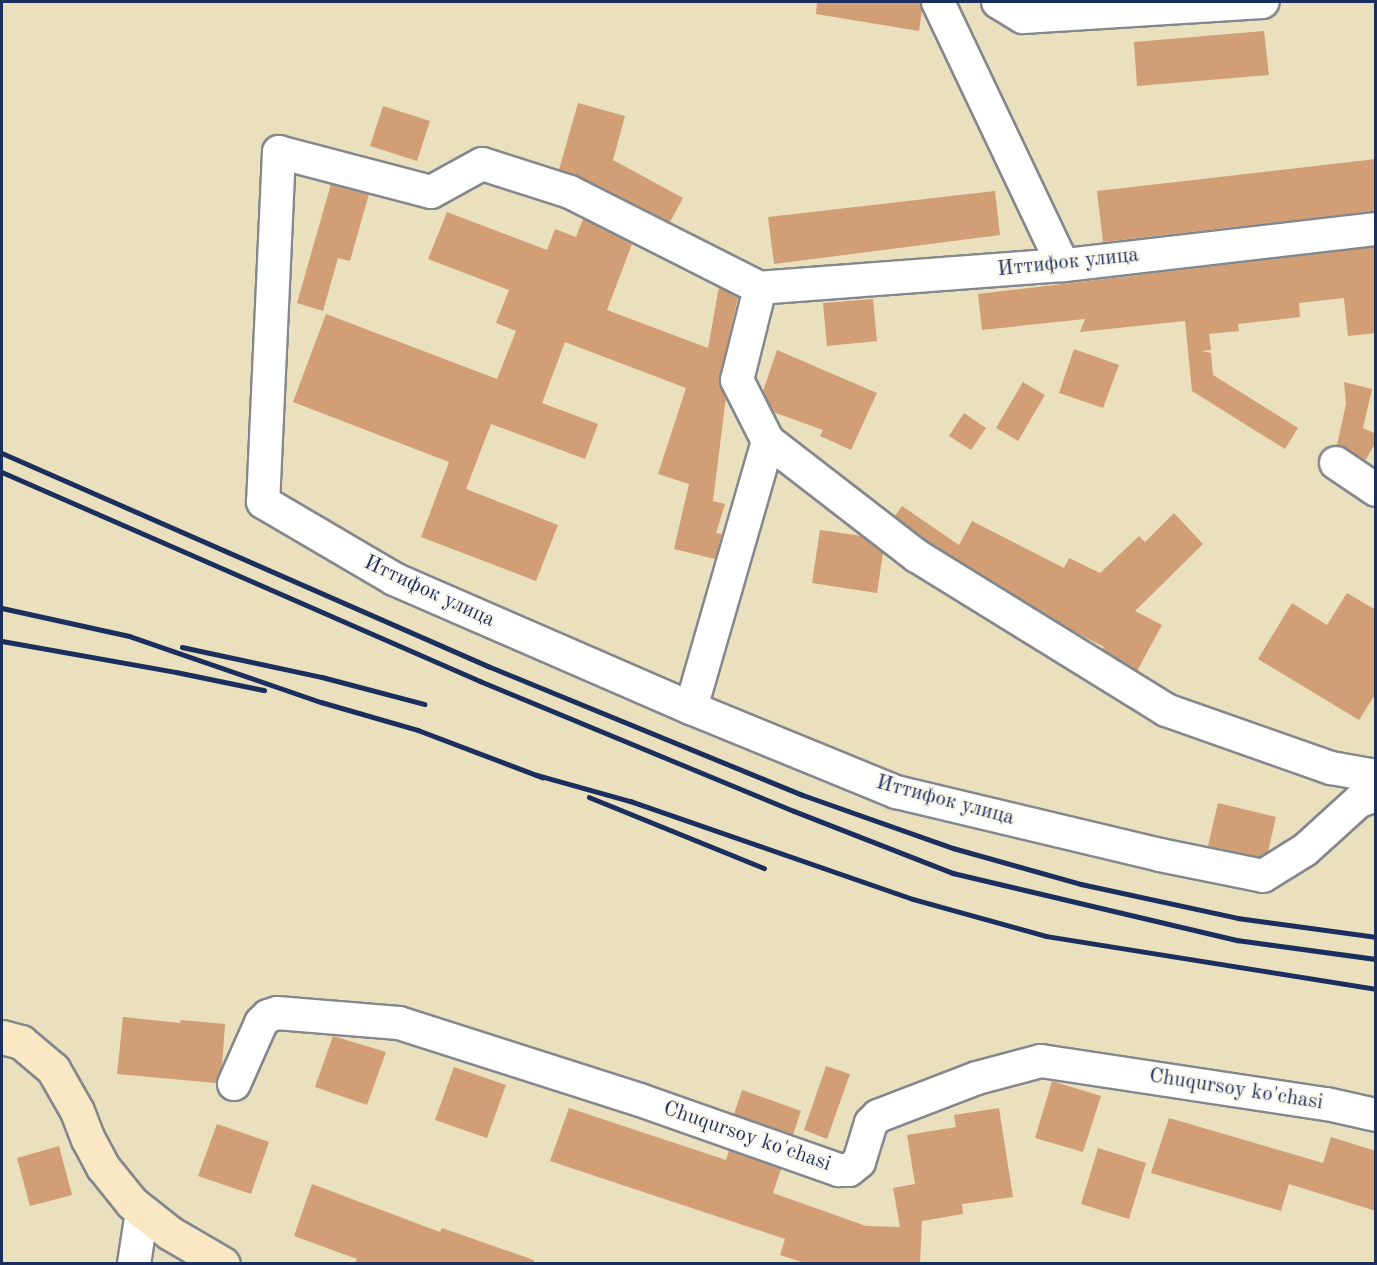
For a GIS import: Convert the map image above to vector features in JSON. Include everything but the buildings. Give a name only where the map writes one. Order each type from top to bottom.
[{"type":"street","points":[[938,2],[1063,265]]},
{"type":"street","points":[[998,2],[1023,17],[1263,2]]},
{"type":"street","name":"Иттифок улица","points":[[1376,229],[1063,265],[760,288],[570,192],[482,164],[431,192],[279,152],[262,501],[394,579],[691,708],[896,792],[1160,855],[1263,876],[1305,849],[1359,801],[1376,795]]},
{"type":"street","points":[[760,288],[737,380],[768,441],[916,556],[1166,710],[1331,768],[1376,776]]},
{"type":"street","points":[[691,708],[768,441]]},
{"type":"street","points":[[1336,464],[1376,490]]},
{"type":"street","name":"Chuqursoy ko'chasi","points":[[234,1084],[261,1023],[268,1016],[277,1013],[399,1023],[640,1100],[839,1170],[849,1170],[859,1162],[871,1123],[878,1116],[977,1078],[1041,1062],[1327,1104],[1376,1115]]},
{"type":"street","points":[[2,1037],[21,1042],[45,1060],[59,1077],[78,1111],[88,1139],[103,1167],[122,1193],[142,1212],[187,1244],[223,1263]]},
{"type":"street","points":[[134,1263],[142,1212]]},
{"type":"railway","points":[[2,453],[488,666],[803,795],[953,848],[1081,884],[1238,918],[1376,937]]},
{"type":"railway","points":[[2,472],[480,681],[794,811],[953,873],[1237,940],[1376,959]]},
{"type":"railway","points":[[2,608],[129,636],[321,702],[418,730],[542,777]]},
{"type":"railway","points":[[2,641],[264,690]]},
{"type":"railway","points":[[182,647],[322,677],[424,704]]},
{"type":"railway","points":[[537,775],[630,801],[913,899],[1046,936],[1376,989]]},
{"type":"railway","points":[[589,797],[764,868]]}]
